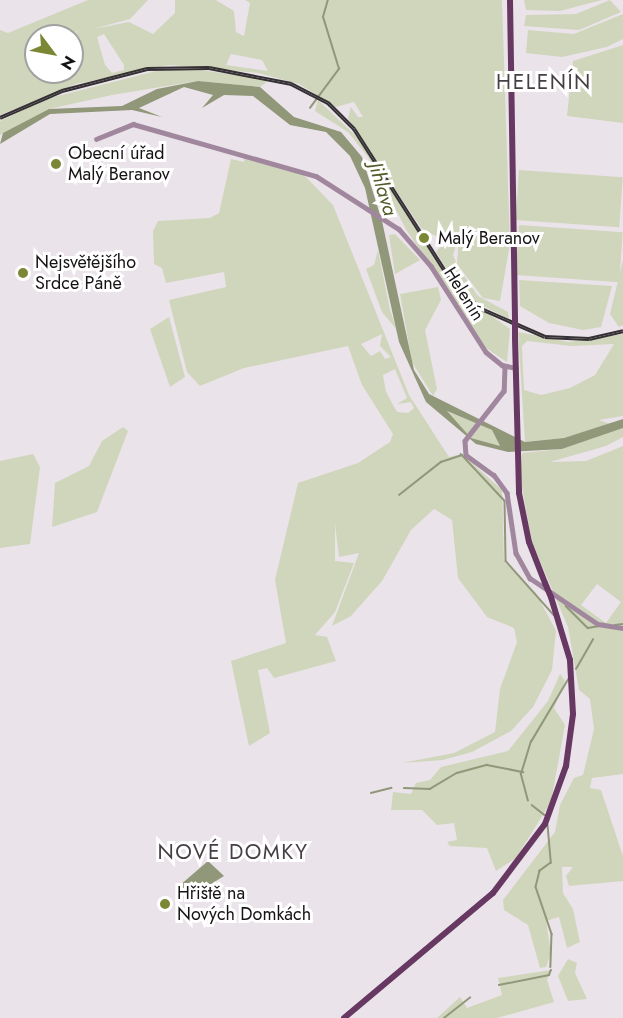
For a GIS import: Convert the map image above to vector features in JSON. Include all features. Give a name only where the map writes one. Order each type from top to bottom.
[{"type":"main road","points":[[344,1018],[486,900],[518,865],[557,797],[570,745],[573,694],[567,649],[551,597],[523,522],[517,438],[510,0]]},
{"type":"street","name":"Helenín","points":[[96,139],[133,124],[299,168],[394,225],[431,266],[486,352],[505,367]]},
{"type":"street","points":[[516,368],[505,367],[504,391],[466,440],[468,459],[494,475],[507,493],[515,549],[525,571],[600,625],[623,628]]},
{"type":"shaded area","points":[[88,0],[148,0],[130,19],[93,29],[129,22],[153,34],[175,13],[175,0],[216,0],[234,11],[236,32],[244,36],[250,3],[245,0],[502,0],[510,244],[500,301],[483,298],[457,264],[459,235],[453,255],[458,267],[478,296],[508,312],[509,319],[475,302],[450,274],[436,252],[443,244],[439,238],[421,228],[348,118],[351,107],[358,117],[363,117],[354,102],[336,107],[299,84],[258,73],[170,65],[84,82],[84,24],[30,24]],"holes":[[[104,34],[124,65],[124,70],[112,73],[105,65],[97,37]],[[231,54],[262,60],[268,71],[226,65]]]},
{"type":"shaded area","points":[[524,0],[602,0],[560,11],[526,10]]},
{"type":"shaded area","points":[[610,0],[621,12],[579,30],[524,26],[526,15],[576,14]]},
{"type":"shaded area","points":[[623,14],[623,39],[607,47],[562,57],[526,53],[528,30],[574,34]]},
{"type":"shaded area","points":[[24,26],[24,84],[76,84],[0,115],[0,30],[8,33]]},
{"type":"shaded area","points":[[623,45],[623,123],[567,116],[573,61]]},
{"type":"shaded area","points":[[160,70],[201,70],[269,80],[260,87],[197,81],[112,95],[49,109],[0,135],[0,121],[46,99]]},
{"type":"shaded area","points":[[198,81],[260,87],[294,117],[341,132],[362,157],[382,221],[414,370],[429,394],[525,442],[564,438],[623,419],[623,428],[562,449],[508,452],[476,444],[426,402],[399,342],[365,188],[350,156],[326,132],[290,125],[253,96],[224,95],[202,108],[213,95],[184,87],[139,108],[162,117],[132,110],[50,114],[0,144],[3,133],[49,109],[122,106],[157,89]],"holes":[[[447,411],[492,430],[500,446],[471,438]]]},
{"type":"shaded area","points":[[318,100],[358,138],[459,293],[510,329],[507,362],[486,348],[407,231],[368,157],[348,132],[315,111]]},
{"type":"shaded area","points":[[244,154],[303,174],[333,205],[409,395],[449,457],[462,454],[502,490],[504,561],[536,593],[556,631],[552,670],[533,707],[511,731],[472,752],[443,760],[402,763],[454,753],[495,732],[500,689],[517,642],[514,628],[487,617],[458,578],[452,520],[434,509],[411,530],[382,581],[351,616],[332,626],[359,553],[339,557],[335,524],[335,561],[354,563],[335,612],[315,635],[327,637],[336,661],[274,678],[267,668],[258,670],[270,733],[249,746],[231,661],[286,643],[275,580],[298,483],[358,463],[390,442],[393,434],[362,385],[348,346],[244,368],[200,386],[187,372],[169,300],[226,287],[224,272],[166,283],[162,268],[154,264],[153,231],[158,221],[210,218],[219,213],[231,159],[244,162]],"holes":[[[382,334],[380,346],[391,357],[385,359],[380,351],[371,356],[361,344]],[[395,369],[407,398],[397,404],[411,402],[414,408],[408,413],[397,412],[386,392],[383,375]]]},
{"type":"shaded area","points":[[519,170],[623,177],[619,227],[516,220]]},
{"type":"shaded area","points":[[519,225],[623,232],[619,282],[516,275]]},
{"type":"shaded area","points":[[395,234],[420,260],[395,274],[389,235]]},
{"type":"shaded area","points":[[378,250],[390,310],[397,330],[382,312],[366,269],[374,265]]},
{"type":"shaded area","points":[[623,260],[623,325],[619,327],[610,314]]},
{"type":"shaded area","points":[[519,280],[612,286],[601,327],[583,330],[549,323],[520,306]]},
{"type":"shaded area","points":[[438,287],[441,300],[425,330],[437,389],[433,396],[412,362],[400,294]]},
{"type":"shaded area","points":[[169,317],[185,377],[170,387],[150,329]]},
{"type":"shaded area","points":[[518,332],[569,342],[623,334],[623,416],[599,420],[610,424],[564,438],[525,442]],"holes":[[[527,341],[571,346],[614,344],[595,375],[570,388],[541,395],[524,390],[522,346]]]},
{"type":"shaded area","points":[[446,411],[492,430],[500,446],[471,438]]},
{"type":"shaded area","points":[[123,427],[128,431],[97,512],[52,527],[55,483],[89,466],[102,441]]},
{"type":"shaded area","points":[[623,428],[623,437],[606,446],[550,462],[586,461],[623,446],[623,774],[592,778],[590,788],[601,790],[623,856],[623,881],[569,886],[566,876],[573,867],[562,867],[563,893],[573,909],[580,942],[567,948],[559,917],[546,921],[551,953],[546,967],[540,968],[528,925],[504,910],[503,900],[555,832],[560,805],[574,778],[583,775],[594,729],[590,699],[579,690],[568,627],[532,542],[520,477],[522,453],[562,449]],"holes":[[[597,584],[621,602],[606,623],[581,605]]]},
{"type":"shaded area","points":[[33,454],[40,467],[30,544],[0,548],[0,461]]},
{"type":"shaded area","points":[[560,674],[565,681],[554,708],[565,725],[551,802],[516,858],[496,871],[487,848],[450,846],[447,842],[457,840],[454,823],[437,825],[422,810],[391,810],[393,792],[411,794],[416,783],[430,780],[441,767],[508,751],[548,701]]},
{"type":"shaded area","points":[[208,861],[224,876],[198,892],[179,892],[179,886]]},
{"type":"shaded area","points":[[568,959],[577,963],[575,973],[587,999],[568,1001],[558,976]]},
{"type":"shaded area","points":[[551,970],[547,980],[554,1002],[497,1018],[437,1018],[460,997],[467,1008],[502,995],[498,978]]},
{"type":"waterway","points":[[310,108],[339,69],[323,17],[328,0]]},
{"type":"waterway","points":[[461,454],[505,501],[506,561],[554,615]]},
{"type":"waterway","points":[[399,495],[441,462],[462,455]]},
{"type":"waterway","points":[[566,606],[588,628],[599,626]]},
{"type":"waterway","points":[[615,625],[623,624]]},
{"type":"waterway","points":[[576,669],[593,640]]},
{"type":"waterway","points":[[528,801],[521,774],[531,742],[569,678]]},
{"type":"waterway","points":[[404,788],[430,789],[457,773],[487,765],[523,772]]},
{"type":"waterway","points":[[371,793],[391,788]]},
{"type":"waterway","points":[[532,805],[545,815]]},
{"type":"waterway","points":[[548,825],[551,863],[540,871],[536,887],[552,934],[551,967]]},
{"type":"waterway","points":[[499,985],[549,975],[551,970]]},
{"type":"waterway","points":[[444,1018],[470,998]]},
{"type":"railway","points":[[0,118],[62,91],[147,69],[209,68],[291,84],[328,103],[354,129],[448,276],[479,308],[545,337],[589,339],[623,331]]},
{"type":"place","name":"Obecní úřad Malý Beranov","points":[[56,164]]},
{"type":"place","name":"Malý Beranov","points":[[424,238]]},
{"type":"place","name":"Nejsvětějšího Srdce Páně","points":[[23,273]]},
{"type":"place","name":"Hřiště na Nových Domkách","points":[[165,904]]},
{"type":"district","name":"HELENÍN","points":[[544,82]]},
{"type":"district","name":"NOVÉ DOMKY","points":[[233,852]]},
{"type":"water label","name":"Jihlava","points":[[383,189]]}]
